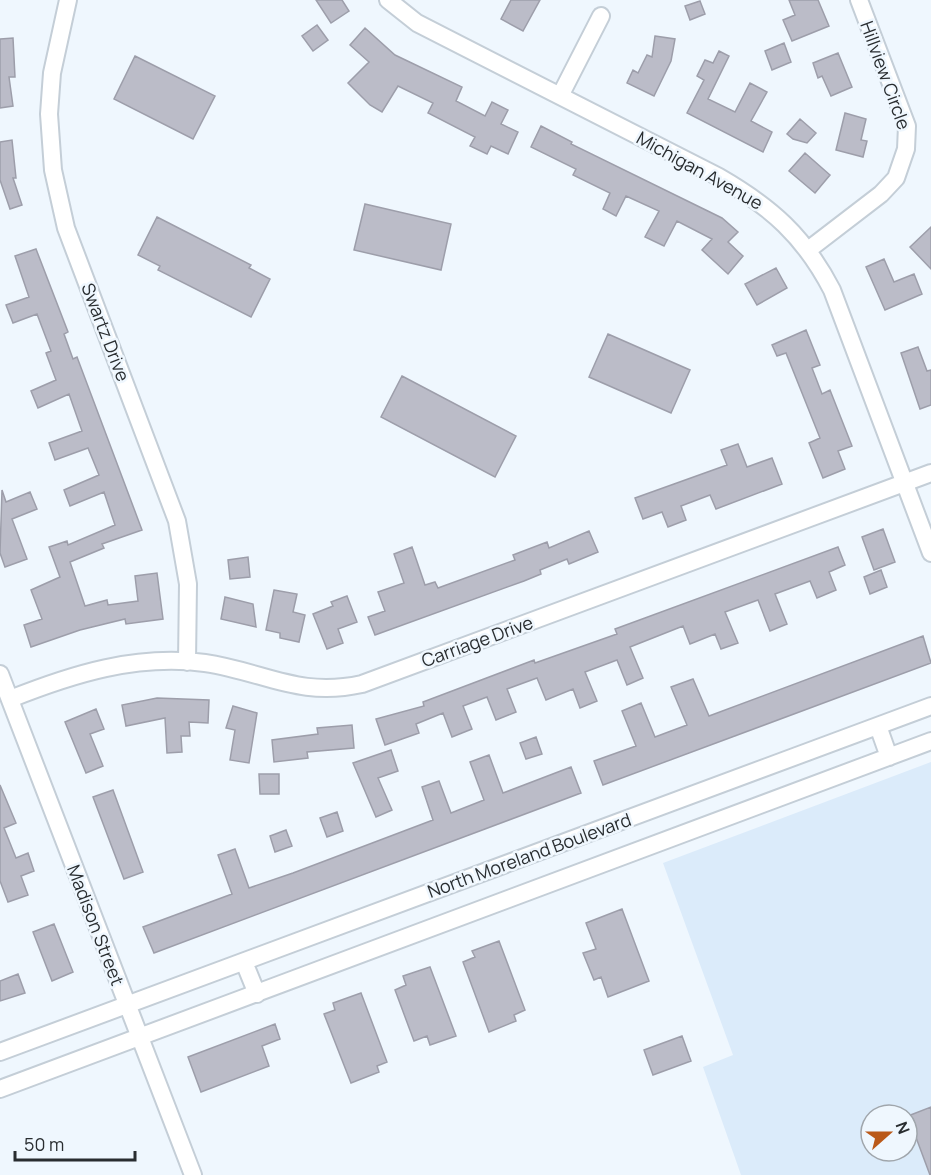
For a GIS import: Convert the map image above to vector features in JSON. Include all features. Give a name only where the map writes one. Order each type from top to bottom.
[{"type":"street","name":"Swartz Drive","points":[[68,0],[52,73],[49,114],[53,170],[66,228],[177,521],[188,584],[187,662]]},
{"type":"street","name":"Michigan Avenue","points":[[388,0],[417,24],[755,198],[794,231],[832,290],[931,553]]},
{"type":"street","name":"Hillview Circle","points":[[808,250],[880,194],[896,178],[906,149],[907,126],[858,0]]},
{"type":"street","points":[[560,96],[601,16]]},
{"type":"street","name":"Carriage Drive","points":[[10,699],[62,679],[102,667],[136,663],[187,662],[240,670],[316,690],[337,690],[362,684],[931,473]]},
{"type":"street","name":"Madison Street","points":[[0,674],[193,1175]]},
{"type":"street","name":"North Moreland Boulevard","points":[[0,1052],[931,706]]},
{"type":"street","points":[[878,726],[890,757]]},
{"type":"street","name":"North Moreland Boulevard","points":[[1,1085],[257,994],[931,741]]},
{"type":"street","points":[[244,962],[257,994]]},
{"type":"shaded area","points":[[931,762],[931,1175],[741,1175],[703,1067],[733,1055],[663,863]]},
{"type":"building","points":[[316,0],[342,0],[349,11],[331,23]]},
{"type":"building","points":[[511,0],[540,0],[523,31],[501,19]]},
{"type":"building","points":[[789,0],[818,0],[829,26],[792,41],[783,20],[795,15]]},
{"type":"building","points":[[700,1],[705,14],[690,20],[685,6]]},
{"type":"building","points":[[317,25],[328,40],[313,51],[302,36]]},
{"type":"building","points":[[365,28],[395,55],[462,87],[456,101],[485,116],[492,102],[508,110],[501,124],[518,132],[508,154],[491,146],[487,154],[470,146],[475,137],[428,113],[433,103],[398,86],[382,112],[370,105],[348,83],[369,62],[350,45]]},
{"type":"building","points":[[655,36],[675,39],[671,61],[654,96],[627,83],[633,70],[638,73],[647,55],[652,57]]},
{"type":"building","points":[[13,38],[15,77],[9,77],[13,106],[0,108],[0,39]]},
{"type":"building","points":[[784,43],[791,62],[772,70],[765,51]]},
{"type":"building","points":[[719,51],[729,56],[708,99],[735,112],[750,83],[767,92],[751,121],[772,132],[763,152],[687,113],[704,80],[697,76],[705,60],[713,63]]},
{"type":"building","points":[[838,53],[852,87],[831,96],[822,76],[818,78],[813,63]]},
{"type":"building","points":[[135,56],[215,96],[193,139],[114,99]]},
{"type":"building","points":[[845,113],[866,119],[861,140],[867,141],[863,157],[836,150]]},
{"type":"building","points":[[800,119],[816,133],[807,143],[793,139],[787,134]]},
{"type":"building","points":[[541,126],[572,142],[571,144],[722,218],[738,232],[728,242],[743,256],[728,274],[702,250],[712,239],[677,221],[664,246],[645,237],[659,211],[626,196],[616,216],[603,209],[610,193],[573,175],[576,169],[531,147]]},
{"type":"building","points":[[12,140],[16,178],[13,178],[22,205],[10,209],[0,180],[0,142]]},
{"type":"building","points":[[805,153],[830,175],[815,193],[789,171]]},
{"type":"building","points":[[365,204],[451,224],[441,270],[354,250]]},
{"type":"building","points":[[157,217],[251,265],[249,268],[270,279],[251,317],[158,270],[160,266],[138,255]]},
{"type":"building","points":[[931,227],[931,269],[910,247]]},
{"type":"building","points":[[36,249],[68,332],[64,334],[73,359],[77,357],[142,530],[102,544],[104,548],[70,562],[85,606],[107,600],[108,605],[138,601],[135,576],[157,573],[163,619],[126,624],[125,619],[80,630],[31,647],[24,625],[42,619],[31,590],[60,577],[49,547],[67,541],[68,545],[115,525],[104,492],[70,506],[64,490],[99,475],[88,448],[55,460],[49,443],[82,431],[69,394],[38,408],[31,391],[56,380],[46,353],[51,351],[37,314],[13,323],[6,305],[29,297],[15,256]]},
{"type":"building","points":[[884,259],[894,282],[914,274],[922,294],[885,310],[866,267]]},
{"type":"building","points":[[776,268],[787,288],[757,305],[745,284]]},
{"type":"building","points":[[806,330],[820,365],[812,368],[822,394],[830,390],[852,446],[838,451],[845,469],[823,478],[809,443],[820,438],[786,353],[777,356],[772,345]]},
{"type":"building","points":[[608,334],[690,370],[671,413],[589,377]]},
{"type":"building","points":[[918,347],[927,371],[931,370],[931,405],[920,409],[901,353]]},
{"type":"building","points":[[402,376],[516,436],[495,477],[381,417]]},
{"type":"building","points":[[738,444],[747,467],[772,458],[782,484],[716,509],[710,495],[681,506],[686,520],[668,527],[662,512],[643,519],[635,498],[727,465],[721,450]]},
{"type":"building","points":[[2,490],[6,502],[30,492],[37,509],[12,519],[27,559],[5,567],[0,553]]},
{"type":"building","points":[[883,529],[895,562],[874,570],[862,537]]},
{"type":"building","points":[[589,531],[598,552],[569,564],[567,559],[540,570],[541,574],[524,581],[375,635],[368,617],[385,611],[378,592],[404,583],[394,554],[412,547],[425,585],[435,582],[438,588],[515,560],[513,555],[547,542],[549,548]]},
{"type":"building","points":[[838,547],[845,565],[829,572],[836,590],[817,598],[810,581],[775,594],[787,624],[770,631],[758,600],[725,612],[738,643],[721,649],[715,634],[690,644],[683,626],[630,647],[643,678],[627,685],[617,660],[585,672],[597,701],[580,708],[573,689],[546,700],[537,678],[507,689],[516,712],[496,720],[487,697],[463,706],[472,729],[452,737],[443,713],[416,724],[419,733],[385,745],[376,719],[424,706],[423,702],[534,660],[535,663],[617,634],[615,629]]},
{"type":"building","points":[[248,557],[250,577],[230,579],[228,560]]},
{"type":"building","points":[[881,570],[887,587],[870,594],[864,577]]},
{"type":"building","points":[[274,590],[297,594],[293,612],[305,615],[299,642],[280,638],[280,633],[266,630]]},
{"type":"building","points":[[347,596],[357,622],[338,629],[343,643],[327,649],[313,614],[333,606],[331,602]]},
{"type":"building","points":[[225,597],[253,604],[256,627],[221,619]]},
{"type":"building","points":[[923,636],[931,663],[603,785],[594,761],[636,746],[622,711],[641,703],[655,737],[687,725],[671,687],[693,679],[709,716]]},
{"type":"building","points":[[157,698],[209,700],[208,723],[189,722],[190,736],[181,736],[182,752],[167,753],[165,718],[126,726],[122,705]]},
{"type":"building","points":[[233,706],[257,713],[249,763],[230,760],[235,730],[226,728]]},
{"type":"building","points":[[96,709],[104,729],[90,734],[103,766],[86,773],[65,722]]},
{"type":"building","points":[[352,725],[354,748],[307,752],[308,758],[274,762],[272,740],[318,734],[317,728]]},
{"type":"building","points":[[536,737],[542,754],[526,759],[520,743]]},
{"type":"building","points":[[391,750],[398,771],[378,778],[392,810],[376,817],[353,763]]},
{"type":"building","points":[[489,755],[503,793],[571,767],[581,793],[154,953],[143,927],[232,894],[218,855],[235,849],[249,888],[293,873],[433,820],[422,787],[439,781],[451,813],[484,800],[470,762]]},
{"type":"building","points":[[259,774],[279,774],[279,794],[260,794]]},
{"type":"building","points":[[0,785],[16,823],[4,828],[16,858],[28,853],[34,871],[21,876],[28,895],[8,902],[0,881]]},
{"type":"building","points":[[113,790],[143,872],[124,879],[93,797]]},
{"type":"building","points":[[337,812],[343,831],[327,837],[320,818]]},
{"type":"building","points":[[286,830],[292,846],[275,852],[270,836]]},
{"type":"building","points":[[622,909],[649,981],[608,997],[601,977],[594,980],[583,953],[596,949],[586,923]]},
{"type":"building","points":[[54,924],[73,972],[52,981],[33,932]]},
{"type":"building","points":[[499,941],[525,1010],[514,1015],[516,1021],[489,1032],[463,962],[475,957],[472,951]]},
{"type":"building","points":[[430,967],[456,1036],[430,1045],[427,1036],[414,1041],[395,990],[406,985],[403,976]]},
{"type":"building","points":[[18,974],[25,993],[0,1001],[0,981]]},
{"type":"building","points":[[361,993],[387,1062],[377,1066],[379,1072],[351,1083],[324,1014],[335,1010],[333,1003]]},
{"type":"building","points":[[275,1024],[280,1039],[262,1046],[269,1066],[201,1092],[188,1057]]},
{"type":"building","points":[[682,1036],[691,1061],[653,1075],[644,1050]]},
{"type":"building","points":[[931,1107],[930,1175],[919,1146],[919,1112]]}]
